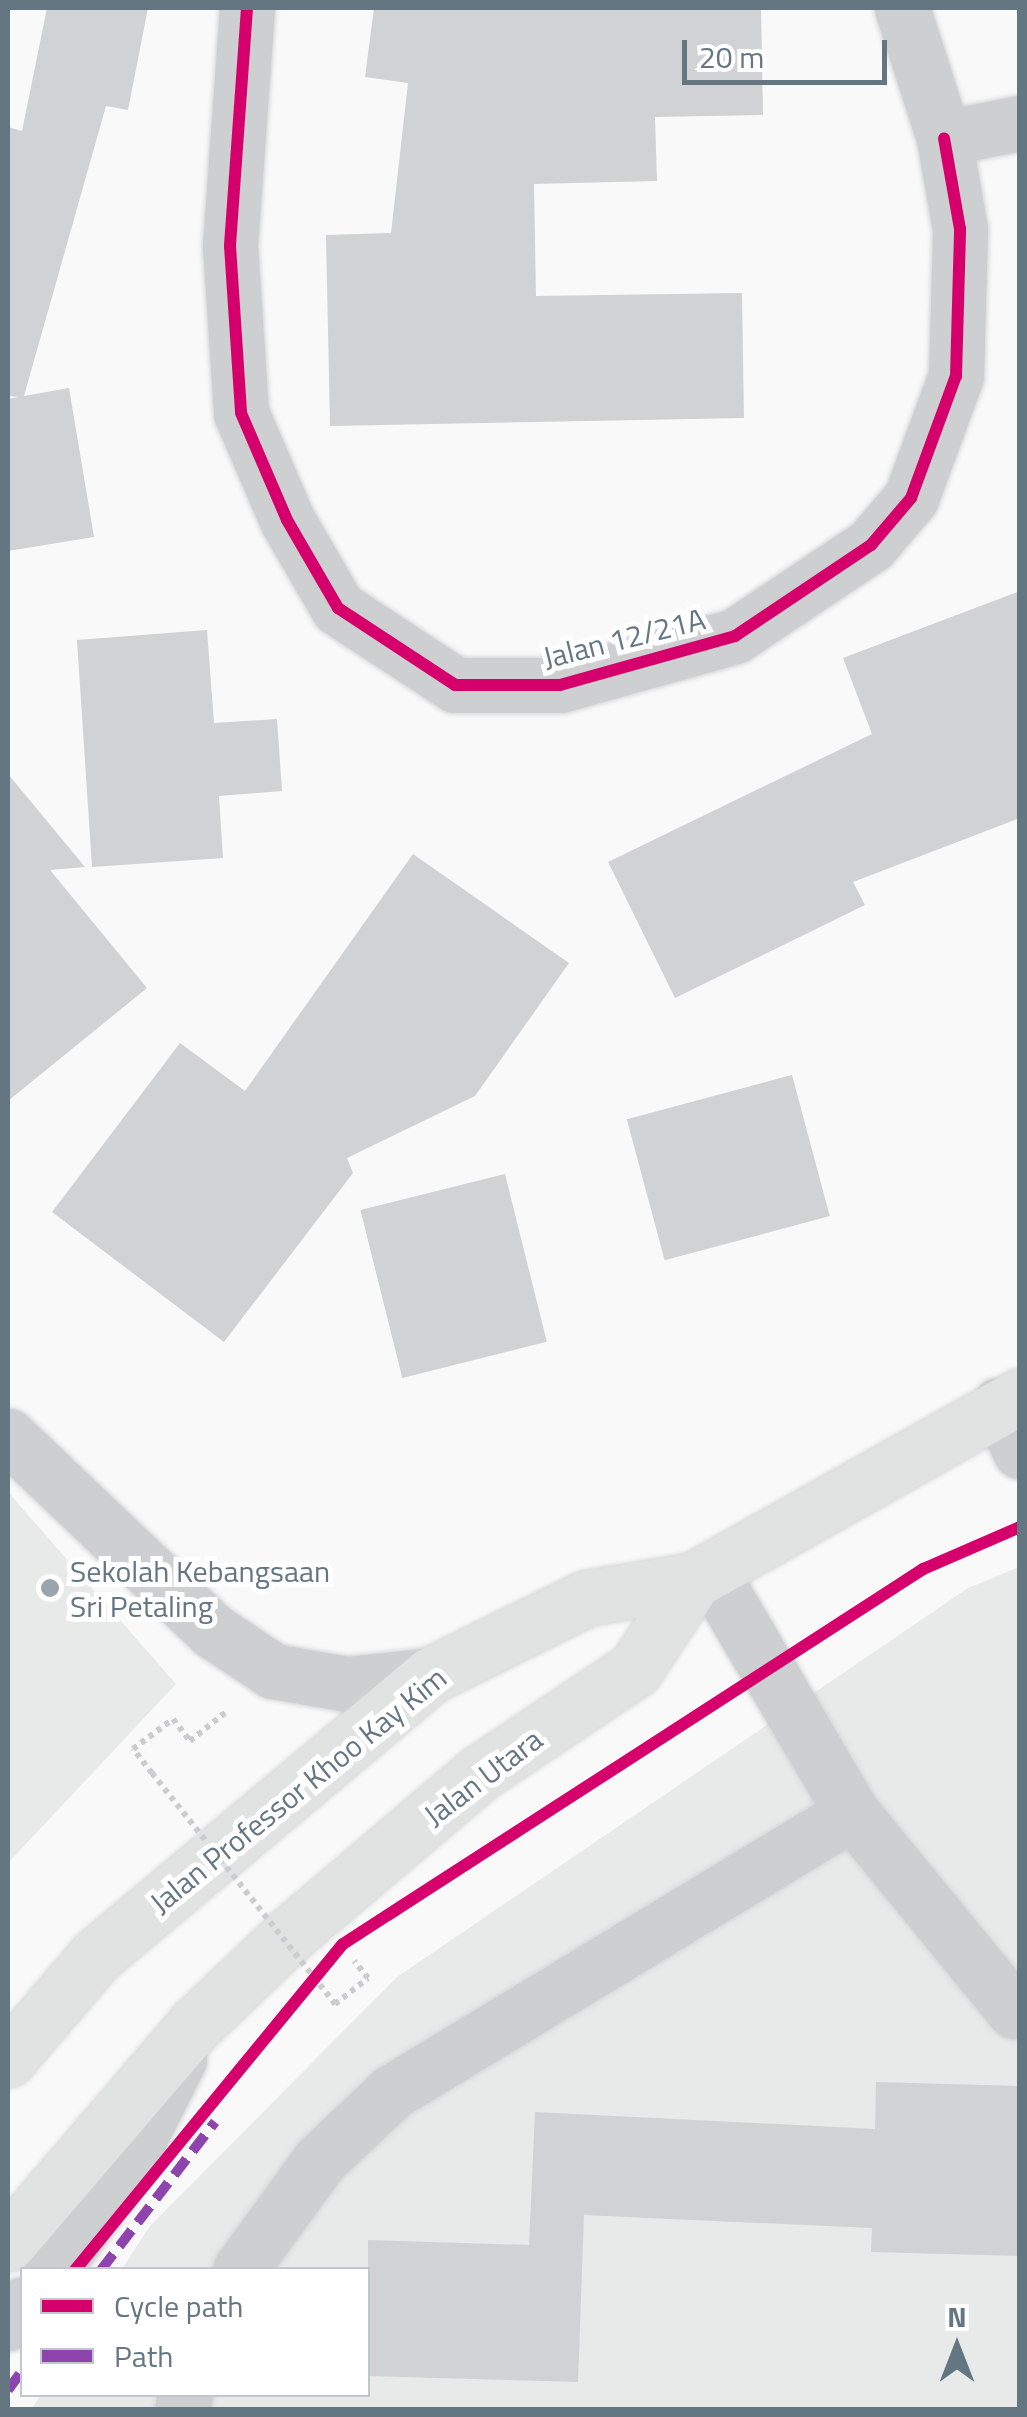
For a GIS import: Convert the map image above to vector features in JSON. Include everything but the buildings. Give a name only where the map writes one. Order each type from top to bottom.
[{"type":"main road","name":"Jalan Utara","points":[[8,2243],[196,2024],[288,1936],[482,1772],[635,1669],[702,1575],[1013,1418]]},
{"type":"main road","name":"Jalan Professor Khoo Kay Kim","points":[[8,2059],[96,1956],[431,1675],[587,1598],[702,1575]]},
{"type":"street","name":"Jalan 12/21A","points":[[248,8],[230,246],[242,413],[287,520],[338,608],[455,685],[560,685],[735,636],[872,544],[911,498],[956,376],[960,229],[944,138],[902,8]]},
{"type":"street","points":[[944,138],[1020,123]]},
{"type":"street","points":[[8,1436],[213,1630],[273,1671],[347,1684],[431,1675]]},
{"type":"street","points":[[702,1575],[852,1813],[1014,2011]]},
{"type":"street","points":[[242,2267],[320,2160],[392,2092],[852,1813]]},
{"type":"street","points":[[54,2267],[121,2175],[196,2024]]},
{"type":"path","points":[[238,1702],[190,1742],[173,1719],[134,1749],[335,2004],[368,1978],[348,1953]]},
{"type":"path","points":[[296,1997],[331,1957]]},
{"type":"shaded area","name":"Sekolah Kebangsaan Sri Petaling","points":[[8,1492],[176,1684],[8,1863]]},
{"type":"shaded area","points":[[1019,1567],[1019,2409],[31,2410],[39,2397],[370,2397],[370,2267],[123,2267],[150,2226],[397,1977],[968,1588]]},
{"type":"marked path","points":[[103,2267],[215,2122]]},
{"type":"marked path","points":[[8,2390],[20,2374]]},
{"type":"cycle path","points":[[247,8],[230,246],[241,413],[287,520],[338,608],[455,685],[560,685],[735,636],[871,545],[911,498],[956,376],[960,229],[944,138]]},
{"type":"cycle path","points":[[77,2267],[343,1944],[923,1569],[1020,1527]]},
{"type":"place","name":"Sekolah Kebangsaan Sri Petaling","points":[[50,1588]]}]
